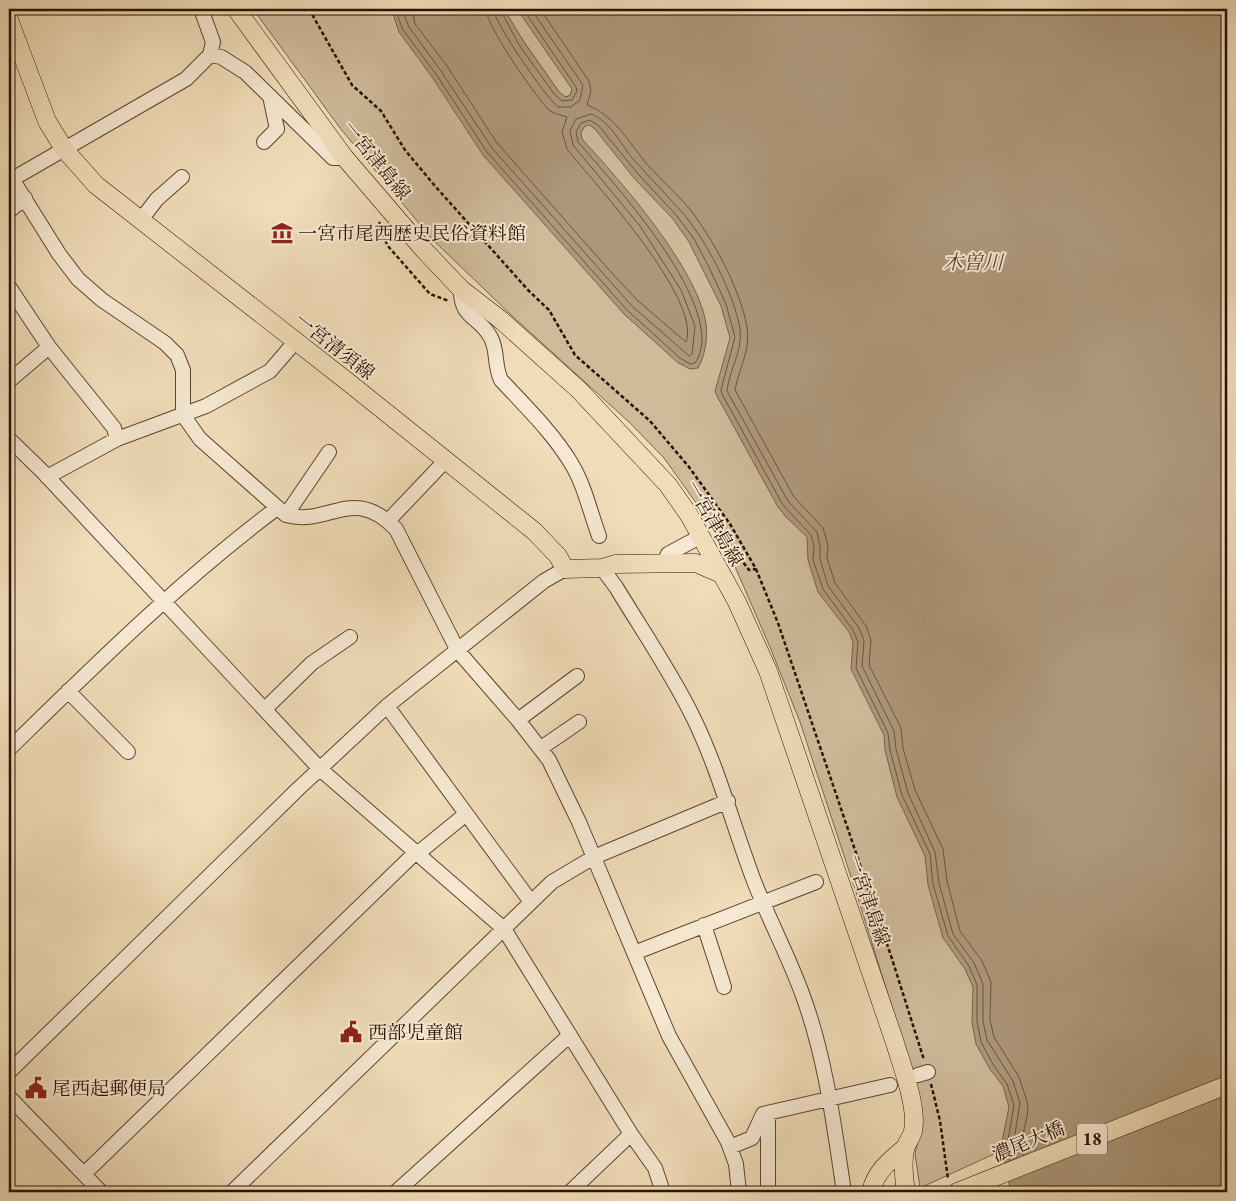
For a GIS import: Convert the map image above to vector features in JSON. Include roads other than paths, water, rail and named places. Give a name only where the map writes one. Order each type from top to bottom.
[{"type":"main road","name":"一宮津島線","points":[[236,9],[345,158],[460,296],[501,320],[572,384],[617,428],[668,485],[705,542],[719,573],[737,602],[768,671],[895,1043],[907,1083],[912,1109],[913,1131],[906,1147],[906,1192]]},
{"type":"main road","name":"一宮清須線","points":[[9,20],[46,121],[64,149],[96,185],[534,531],[558,556],[565,569]]},
{"type":"main road","points":[[565,569],[602,568],[615,564],[696,563],[719,573]]},
{"type":"main road","name":"濃尾大橋","points":[[953,1188],[1227,1085]]},
{"type":"main road","points":[[871,1192],[875,1179],[884,1165],[906,1147]]},
{"type":"street","points":[[200,9],[213,42],[210,55],[186,79],[10,178],[25,198],[58,254],[78,279],[102,300],[165,343],[177,355],[183,370],[184,415],[200,439],[282,511],[297,518],[314,516],[350,506],[384,516],[396,529],[434,608],[458,651],[541,748],[560,782],[594,857],[669,1036],[730,1147],[736,1164],[740,1192]]},
{"type":"street","points":[[210,55],[232,62],[270,95],[333,158],[345,158]]},
{"type":"street","points":[[264,142],[277,129],[270,95]]},
{"type":"street","points":[[140,221],[157,199],[182,177]]},
{"type":"street","points":[[9,211],[25,198]]},
{"type":"street","points":[[9,287],[49,346],[114,428],[117,439]]},
{"type":"street","points":[[460,296],[466,312],[490,336],[494,347],[496,370],[501,380],[561,448],[572,465],[583,488],[599,536]]},
{"type":"street","points":[[47,476],[117,439],[206,406],[270,371],[295,342]]},
{"type":"street","points":[[9,381],[49,346]]},
{"type":"street","points":[[9,439],[47,476],[163,603],[320,769],[504,929],[631,1134],[655,1168],[663,1192]]},
{"type":"street","points":[[9,749],[68,691],[208,561],[282,511],[329,452]]},
{"type":"street","points":[[388,521],[446,460]]},
{"type":"street","points":[[664,564],[668,554],[694,540]]},
{"type":"street","points":[[602,568],[616,587],[693,718],[728,801],[762,903],[803,996],[823,1063],[844,1192]]},
{"type":"street","points":[[9,1072],[387,706],[544,581],[565,569]]},
{"type":"street","points":[[265,709],[312,662],[350,637]]},
{"type":"street","points":[[518,720],[577,676]]},
{"type":"street","points":[[68,691],[128,752]]},
{"type":"street","points":[[387,706],[531,902]]},
{"type":"street","points":[[541,748],[579,722]]},
{"type":"street","points":[[232,1192],[552,882],[594,857],[728,801]]},
{"type":"street","points":[[84,1174],[416,853],[466,814]]},
{"type":"street","points":[[634,953],[704,924],[816,882]]},
{"type":"street","points":[[704,924],[724,987]]},
{"type":"street","points":[[396,1192],[570,1035]]},
{"type":"street","points":[[730,1147],[752,1138],[764,1114],[890,1085]]},
{"type":"street","points":[[9,1097],[102,1192]]},
{"type":"street","points":[[768,1113],[768,1192]]},
{"type":"street","points":[[570,1192],[631,1134]]},
{"type":"water","name":"木曽川","points":[[395,9],[504,9],[524,42],[559,92],[566,97],[570,95],[572,89],[517,9],[1227,9],[1227,1192],[1011,1192],[1001,1146],[1009,1107],[1003,1086],[990,1069],[976,1044],[972,1022],[973,987],[965,969],[943,938],[928,885],[925,856],[897,797],[885,750],[884,735],[851,669],[853,642],[849,632],[818,592],[808,560],[807,537],[778,507],[715,391],[730,338],[721,306],[689,242],[673,219],[634,178],[595,129],[589,125],[584,127],[581,133],[582,139],[616,177],[655,226],[689,278],[700,302],[707,335],[698,368],[690,369],[677,362],[624,314],[483,155],[432,77],[399,32],[392,11]]},
{"type":"place","name":"一宮市尾西歴史民俗資料館","points":[[282,233]]},
{"type":"place","name":"西部児童館","points":[[351,1032]]},
{"type":"place","name":"尾西起郵便局","points":[[36,1088]]}]
